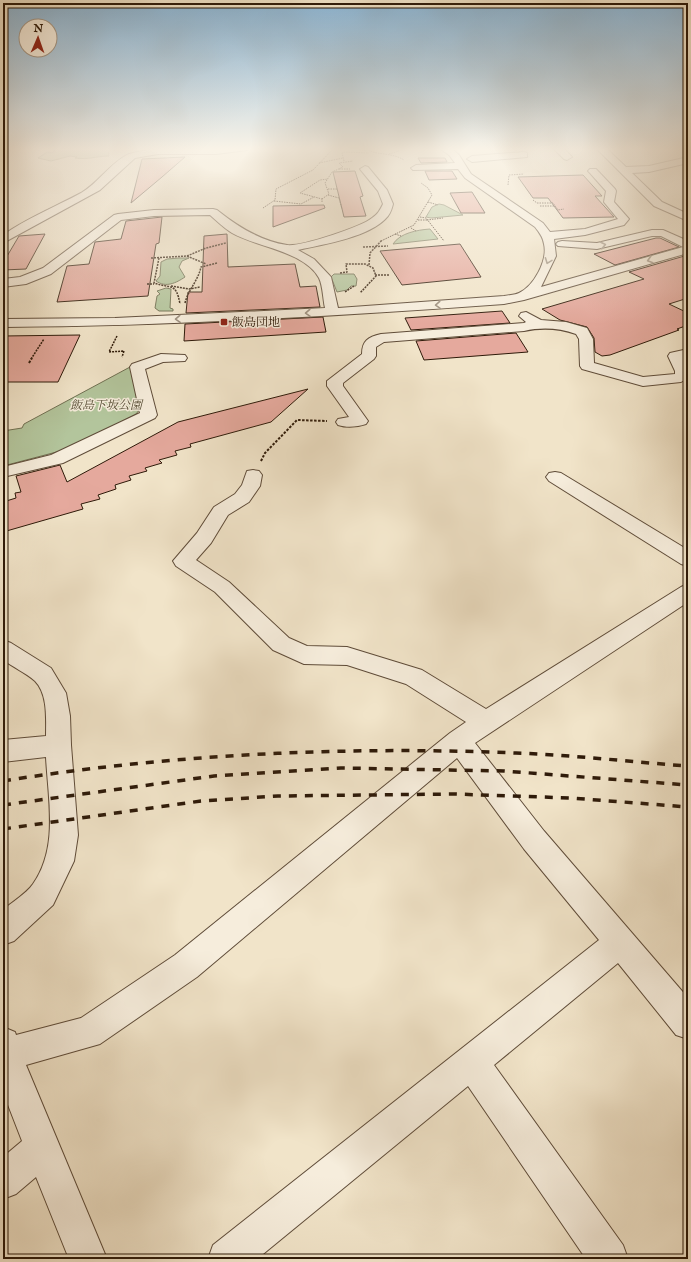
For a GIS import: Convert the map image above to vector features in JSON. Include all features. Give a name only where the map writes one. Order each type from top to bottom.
[{"type":"street","points":[[3,240],[27,224],[60,207]]},
{"type":"street","points":[[288,249],[358,231],[375,222],[385,213],[387,207]]},
{"type":"street","points":[[513,207],[539,226],[549,240],[550,261],[535,287],[527,295]]},
{"type":"street","points":[[549,240],[620,223],[624,219],[613,207]]},
{"type":"street","points":[[664,207],[688,218]]},
{"type":"street","points":[[3,283],[22,281],[47,271],[115,219],[125,215],[213,212],[218,214],[235,230],[250,237],[288,249],[310,262],[325,277],[332,312]]},
{"type":"street","points":[[549,240],[597,246],[652,233],[663,233],[688,245]]},
{"type":"street","points":[[3,323],[115,322],[332,312],[504,300],[527,295],[688,249]]},
{"type":"street","points":[[504,300],[538,324]]},
{"type":"street","points":[[344,422],[360,420],[335,386],[335,381],[369,356],[370,345],[373,341],[381,338],[524,327],[538,324],[566,326],[582,330],[586,339],[587,366],[603,369],[638,382],[655,382],[681,377],[683,371],[675,356],[688,353]]},
{"type":"street","points":[[3,472],[57,459],[149,414],[137,367],[161,358],[180,358]]},
{"type":"street","points":[[253,475],[251,486],[242,498],[221,511],[204,538],[183,561],[222,586],[281,644],[304,655],[347,656],[414,677],[486,722]]},
{"type":"street","points":[[555,477],[688,559]]},
{"type":"street","points":[[88,1259],[4,1052],[88,1032],[186,966],[459,741],[486,722],[688,592]]},
{"type":"street","points":[[3,649],[43,675],[54,693],[58,716],[58,745],[64,835],[60,861],[44,895],[3,930]]},
{"type":"street","points":[[459,741],[534,840],[688,1023]]},
{"type":"street","points":[[3,751],[58,745]]},
{"type":"street","points":[[226,1259],[620,942]]},
{"type":"street","points":[[471,1062],[609,1259]]},
{"type":"street","points":[[3,1181],[42,1148]]},
{"type":"path","points":[[342,207],[346,207]]},
{"type":"path","points":[[556,207],[558,210],[564,209]]},
{"type":"path","points":[[420,217],[427,220],[444,241]]},
{"type":"path","points":[[418,220],[443,218]]},
{"type":"path","points":[[411,228],[416,231]]},
{"type":"path","points":[[394,234],[402,236]]},
{"type":"path","points":[[434,235],[438,234]]},
{"type":"path","points":[[151,258],[187,256],[206,248],[250,237]]},
{"type":"path","points":[[362,246],[388,246]]},
{"type":"path","points":[[187,256],[207,264],[217,264]]},
{"type":"path","points":[[155,284],[154,280],[156,277],[159,258]]},
{"type":"path","points":[[184,305],[189,289],[200,278],[201,267],[207,264]]},
{"type":"path","points":[[347,270],[346,264],[369,265],[375,271],[375,275],[371,282],[360,293]]},
{"type":"path","points":[[375,275],[389,275]]},
{"type":"path","points":[[147,284],[189,289],[200,287]]},
{"type":"path","points":[[171,286],[178,293],[182,308]]},
{"type":"path","points":[[684,309],[688,310]]},
{"type":"path","points":[[118,336],[109,352],[124,351],[121,361]]},
{"type":"path","points":[[29,363],[45,337]]},
{"type":"path","points":[[253,475],[259,466],[264,453],[297,420],[316,421]]},
{"type":"green space","points":[[432,207],[448,207],[463,215],[431,218],[426,217]]},
{"type":"green space","points":[[430,229],[438,239],[393,244],[404,235],[414,231]]},
{"type":"green space","points":[[189,258],[182,261],[179,267],[185,277],[171,284],[163,284],[156,281],[160,276],[161,262],[167,259]]},
{"type":"green space","points":[[334,274],[354,274],[357,279],[356,286],[351,286],[347,290],[337,292],[331,277]]},
{"type":"green space","points":[[166,288],[171,289],[170,308],[173,309],[173,311],[159,311],[155,308],[157,296],[160,294],[157,291]]},
{"type":"green space","name":"飯島下坂公園","points":[[130,367],[140,409],[136,414],[68,449],[7,465],[3,464],[3,431],[22,428],[24,424]]},
{"type":"building","points":[[273,207],[325,207],[325,208],[273,227]]},
{"type":"building","points":[[342,207],[363,207],[366,216],[344,217]]},
{"type":"building","points":[[458,207],[481,207],[485,213],[461,213]]},
{"type":"building","points":[[555,207],[605,207],[614,217],[563,218]]},
{"type":"building","points":[[162,217],[159,243],[156,244],[148,296],[57,302],[67,266],[89,264],[95,242],[121,239],[126,221]]},
{"type":"building","points":[[45,234],[26,269],[3,270],[3,263],[19,236]]},
{"type":"building","points":[[227,234],[228,267],[295,264],[300,287],[316,286],[320,307],[186,313],[188,292],[202,292],[204,236]]},
{"type":"building","points":[[660,238],[679,247],[615,265],[594,254]]},
{"type":"building","points":[[460,244],[481,277],[402,285],[380,251]]},
{"type":"building","points":[[688,255],[688,298],[669,304],[688,313],[688,325],[677,329],[679,330],[610,355],[602,356],[595,352],[594,338],[587,327],[560,320],[542,309],[644,279],[629,272]]},
{"type":"building","points":[[502,311],[510,323],[411,330],[405,318]]},
{"type":"building","points":[[323,317],[326,332],[184,341],[185,324]]},
{"type":"building","points":[[516,333],[528,352],[424,360],[416,341]]},
{"type":"building","points":[[80,335],[58,382],[3,382],[3,336]]},
{"type":"building","points":[[308,389],[271,422],[190,444],[191,447],[175,451],[177,455],[159,460],[162,463],[145,468],[147,471],[129,476],[131,480],[115,485],[116,489],[98,495],[100,499],[81,504],[83,509],[3,532],[3,502],[16,498],[15,493],[21,492],[16,476],[60,465],[67,482],[178,422]]},
{"type":"railway","points":[[3,781],[130,764],[194,758],[323,752],[452,751],[516,753],[688,766]]},
{"type":"railway","points":[[3,805],[214,776],[341,768],[504,771],[688,785]]},
{"type":"railway","points":[[3,829],[201,801],[278,796],[454,794],[571,798],[688,807]]},
{"type":"place","name":"飯島団地","points":[[224,322]]}]
